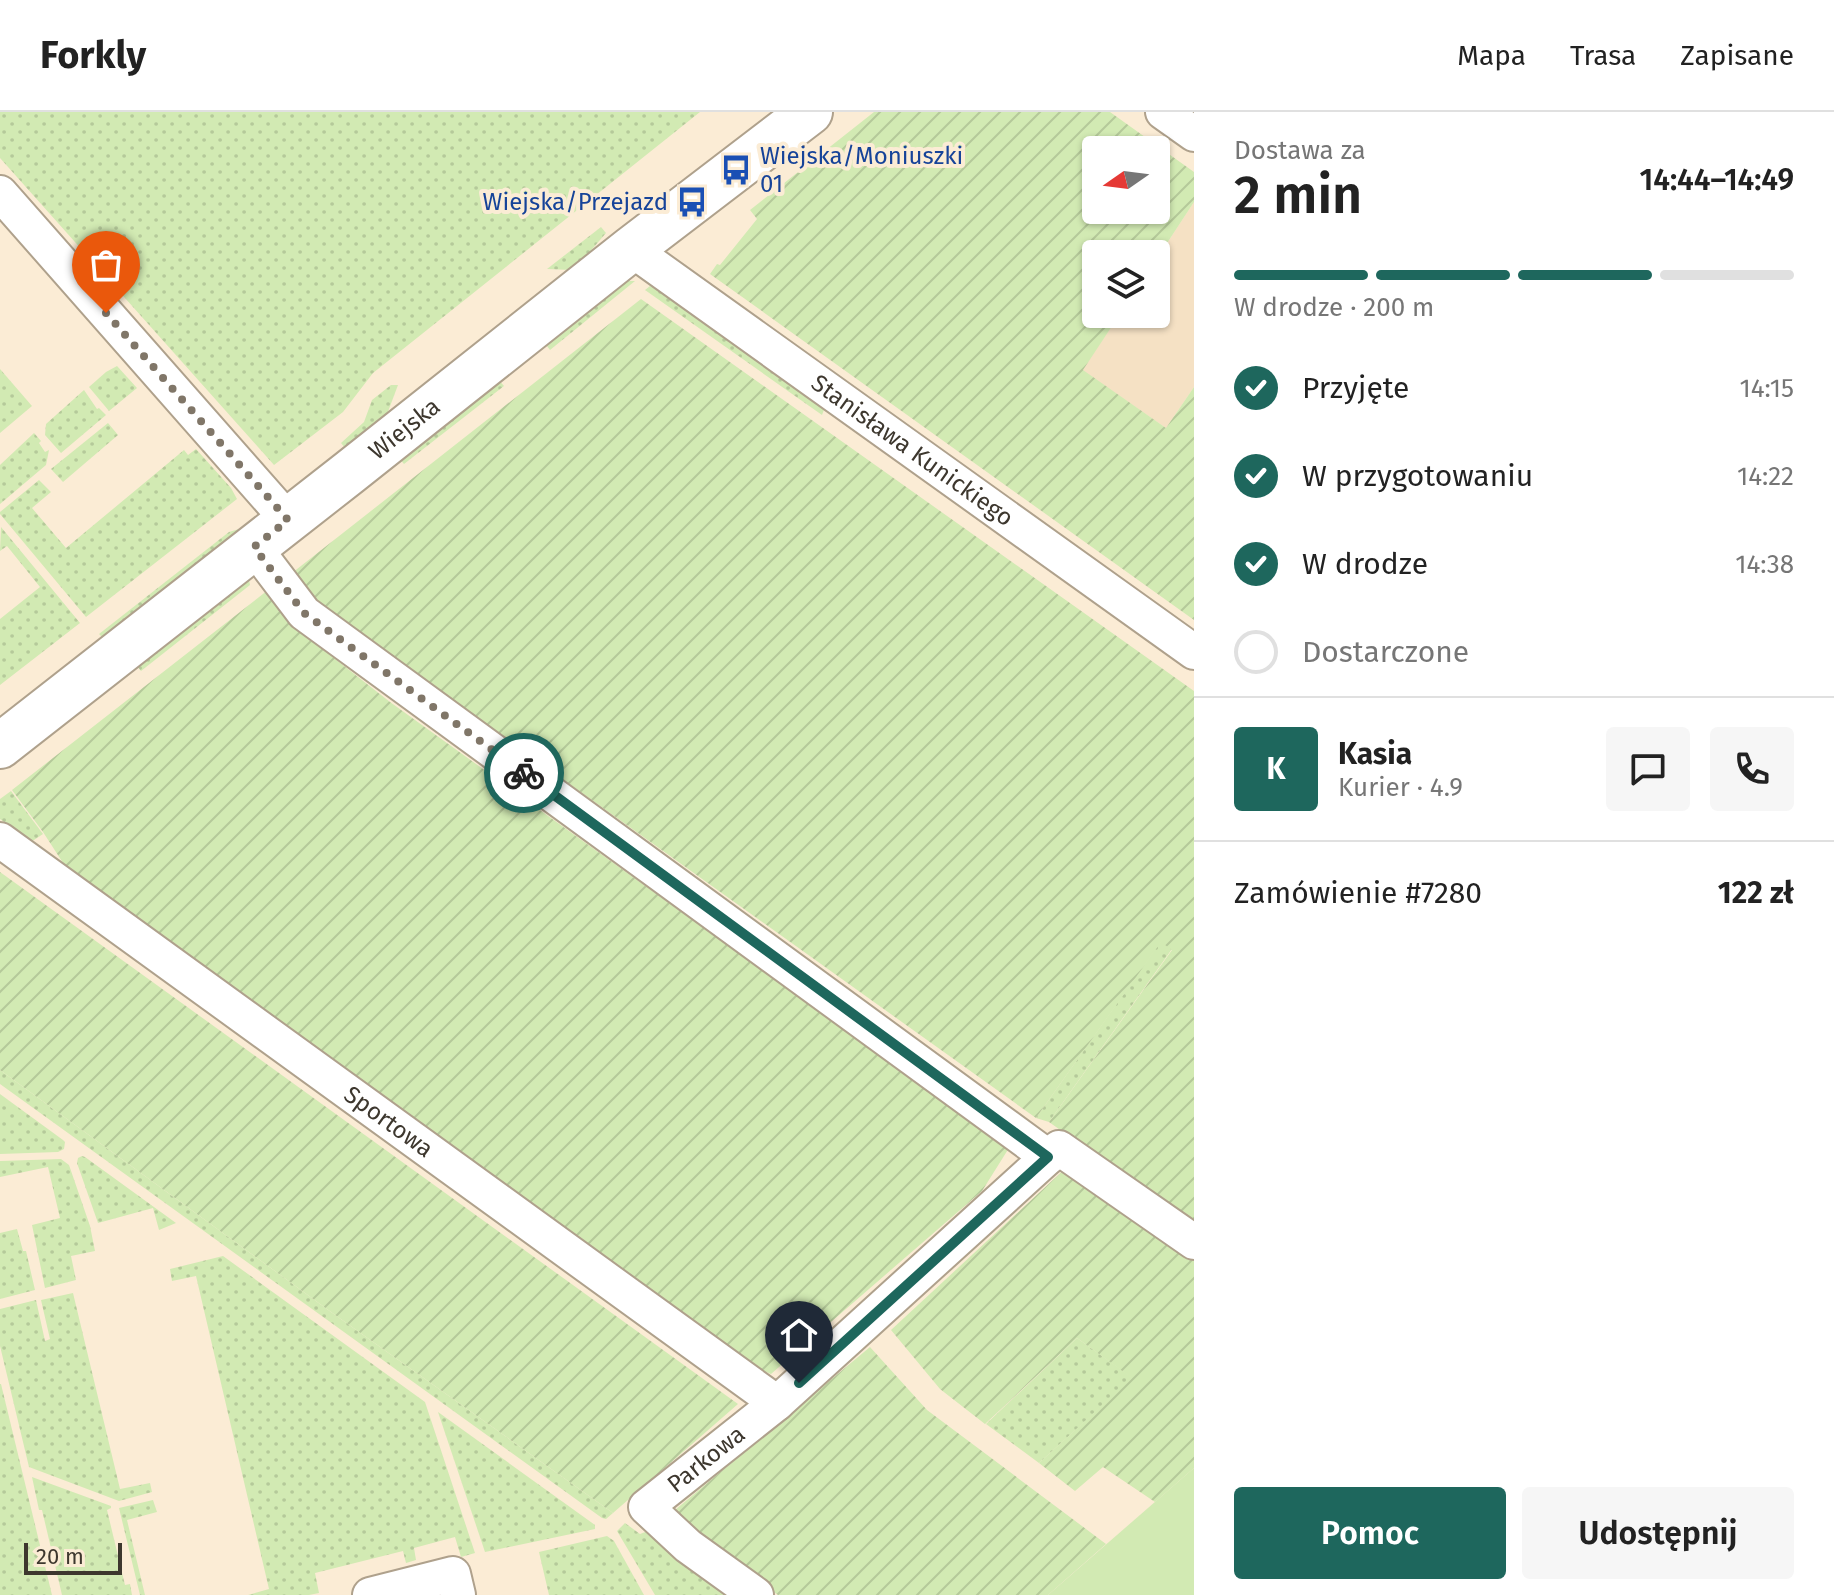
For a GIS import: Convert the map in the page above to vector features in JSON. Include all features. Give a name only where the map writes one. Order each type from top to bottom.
[{"type":"street","name":"Wiejska","points":[[0,746],[631,249],[810,112]]},
{"type":"street","points":[[1163,112],[1194,134]]},
{"type":"street","points":[[0,193],[288,520]]},
{"type":"street","name":"Stanisława Kunickiego","points":[[631,249],[1194,652]]},
{"type":"street","points":[[254,547],[304,613],[1048,1157],[1059,1148],[1194,1242]]},
{"type":"street","name":"Sportowa","points":[[0,840],[777,1403]]},
{"type":"street","name":"Parkowa","points":[[756,1595],[688,1546],[646,1507],[777,1403],[1048,1157]]},
{"type":"street","points":[[370,1595],[453,1574],[458,1595]]},
{"type":"shaded area","points":[[1194,202],[1194,387],[1166,428],[1082,370],[1110,328],[1170,328],[1169,240]]},
{"type":"green space","points":[[0,112],[700,112],[373,373],[343,412],[274,465],[0,158]]},
{"type":"green space","points":[[874,112],[1110,112],[1144,136],[1082,136],[1082,224],[1170,224],[1170,155],[1194,172],[1194,202],[1169,240],[1082,240],[1082,328],[1111,328],[1083,370],[1166,428],[1194,387],[1194,620],[710,274],[757,219],[750,210]]},
{"type":"green space","points":[[601,227],[606,233],[575,269],[547,269]]},
{"type":"green space","points":[[624,281],[635,281],[550,350],[543,341]]},
{"type":"green space","points":[[650,286],[825,407],[822,415],[645,290]]},
{"type":"green space","points":[[641,299],[1194,691],[1194,1225],[1049,1122],[1172,950],[1161,942],[1036,1118],[318,604],[292,573]]},
{"type":"green space","points":[[117,366],[137,388],[109,411],[89,387]]},
{"type":"green space","points":[[0,369],[32,406],[0,433]]},
{"type":"green space","points":[[497,378],[504,386],[404,464],[397,456]]},
{"type":"green space","points":[[391,385],[398,385],[386,417],[346,449],[341,443],[364,422],[372,400]]},
{"type":"green space","points":[[84,390],[97,409],[106,415],[61,453],[45,435],[46,424]]},
{"type":"green space","points":[[108,423],[118,435],[63,482],[51,469]]},
{"type":"green space","points":[[34,433],[45,452],[49,450],[46,465],[0,504],[0,465]]},
{"type":"green space","points":[[196,449],[237,499],[86,617],[0,514],[39,480],[51,492],[32,508],[66,548],[184,450],[188,455]]},
{"type":"green space","points":[[1,527],[80,623],[0,685],[0,619],[40,587],[7,546],[0,551]]},
{"type":"green space","points":[[242,528],[104,639],[99,634],[229,532]]},
{"type":"green space","points":[[245,579],[249,580],[250,585],[141,671],[133,661]]},
{"type":"green space","points":[[268,590],[302,633],[390,702],[1009,1148],[982,1191],[771,1374],[757,1368],[65,866],[12,790]]},
{"type":"green space","points":[[11,791],[43,834],[31,842],[0,819],[0,799]]},
{"type":"green space","points":[[0,872],[738,1404],[613,1513],[331,1312],[0,1070]]},
{"type":"green space","points":[[1161,941],[1172,949],[1049,1122],[1036,1118]]},
{"type":"green space","points":[[0,1070],[613,1513],[606,1519],[602,1518],[0,1084]]},
{"type":"green space","points":[[0,1094],[63,1140],[64,1149],[58,1152],[0,1154]]},
{"type":"green space","points":[[82,1156],[176,1223],[159,1230],[153,1208],[98,1223],[77,1163]]},
{"type":"green space","points":[[61,1159],[69,1165],[90,1226],[95,1251],[71,1256],[76,1280],[45,1288],[32,1225],[60,1218],[48,1167],[0,1177],[0,1161]]},
{"type":"green space","points":[[1068,1166],[1194,1258],[1194,1468],[1155,1502],[1103,1467],[1075,1491],[1039,1463],[1132,1378],[1077,1338],[985,1424],[940,1389],[891,1330]]},
{"type":"green space","points":[[17,1229],[23,1251],[26,1251],[35,1290],[0,1299],[0,1233]]},
{"type":"green space","points":[[223,1256],[425,1402],[475,1553],[461,1557],[455,1537],[414,1548],[416,1560],[406,1563],[403,1551],[315,1573],[319,1593],[248,1595],[269,1589],[196,1276],[172,1281],[170,1269]]},
{"type":"green space","points":[[73,1293],[120,1489],[150,1483],[152,1492],[119,1501],[29,1467],[0,1346],[0,1309],[36,1300],[45,1341],[50,1339],[41,1300]]},
{"type":"green space","points":[[1077,1338],[1133,1378],[1039,1463],[986,1424]]},
{"type":"green space","points":[[870,1347],[927,1410],[1106,1544],[1048,1595],[778,1595],[697,1537],[675,1510]]},
{"type":"green space","points":[[1,1384],[52,1595],[0,1595]]},
{"type":"green space","points":[[438,1412],[595,1525],[595,1529],[485,1552]]},
{"type":"green space","points":[[1194,1468],[1194,1595],[1048,1595]]},
{"type":"green space","points":[[32,1477],[111,1506],[107,1510],[125,1585],[130,1584],[132,1595],[62,1595]]},
{"type":"green space","points":[[153,1500],[157,1512],[127,1520],[145,1595],[140,1595],[119,1508]]},
{"type":"green space","points":[[625,1523],[640,1534],[648,1531],[737,1595],[655,1595],[617,1531]]},
{"type":"green space","points":[[607,1536],[614,1541],[644,1595],[549,1595],[539,1552]]},
{"type":"way so far","points":[[106,313],[288,520],[254,547],[304,613],[524,773]]},
{"type":"place","name":"Wiejska/Moniuszki 01","points":[[736,170]]},
{"type":"place","name":"Wiejska/Przejazd","points":[[692,202]]},
{"type":"route","points":[[524,773],[1048,1157],[799,1383]]}]
